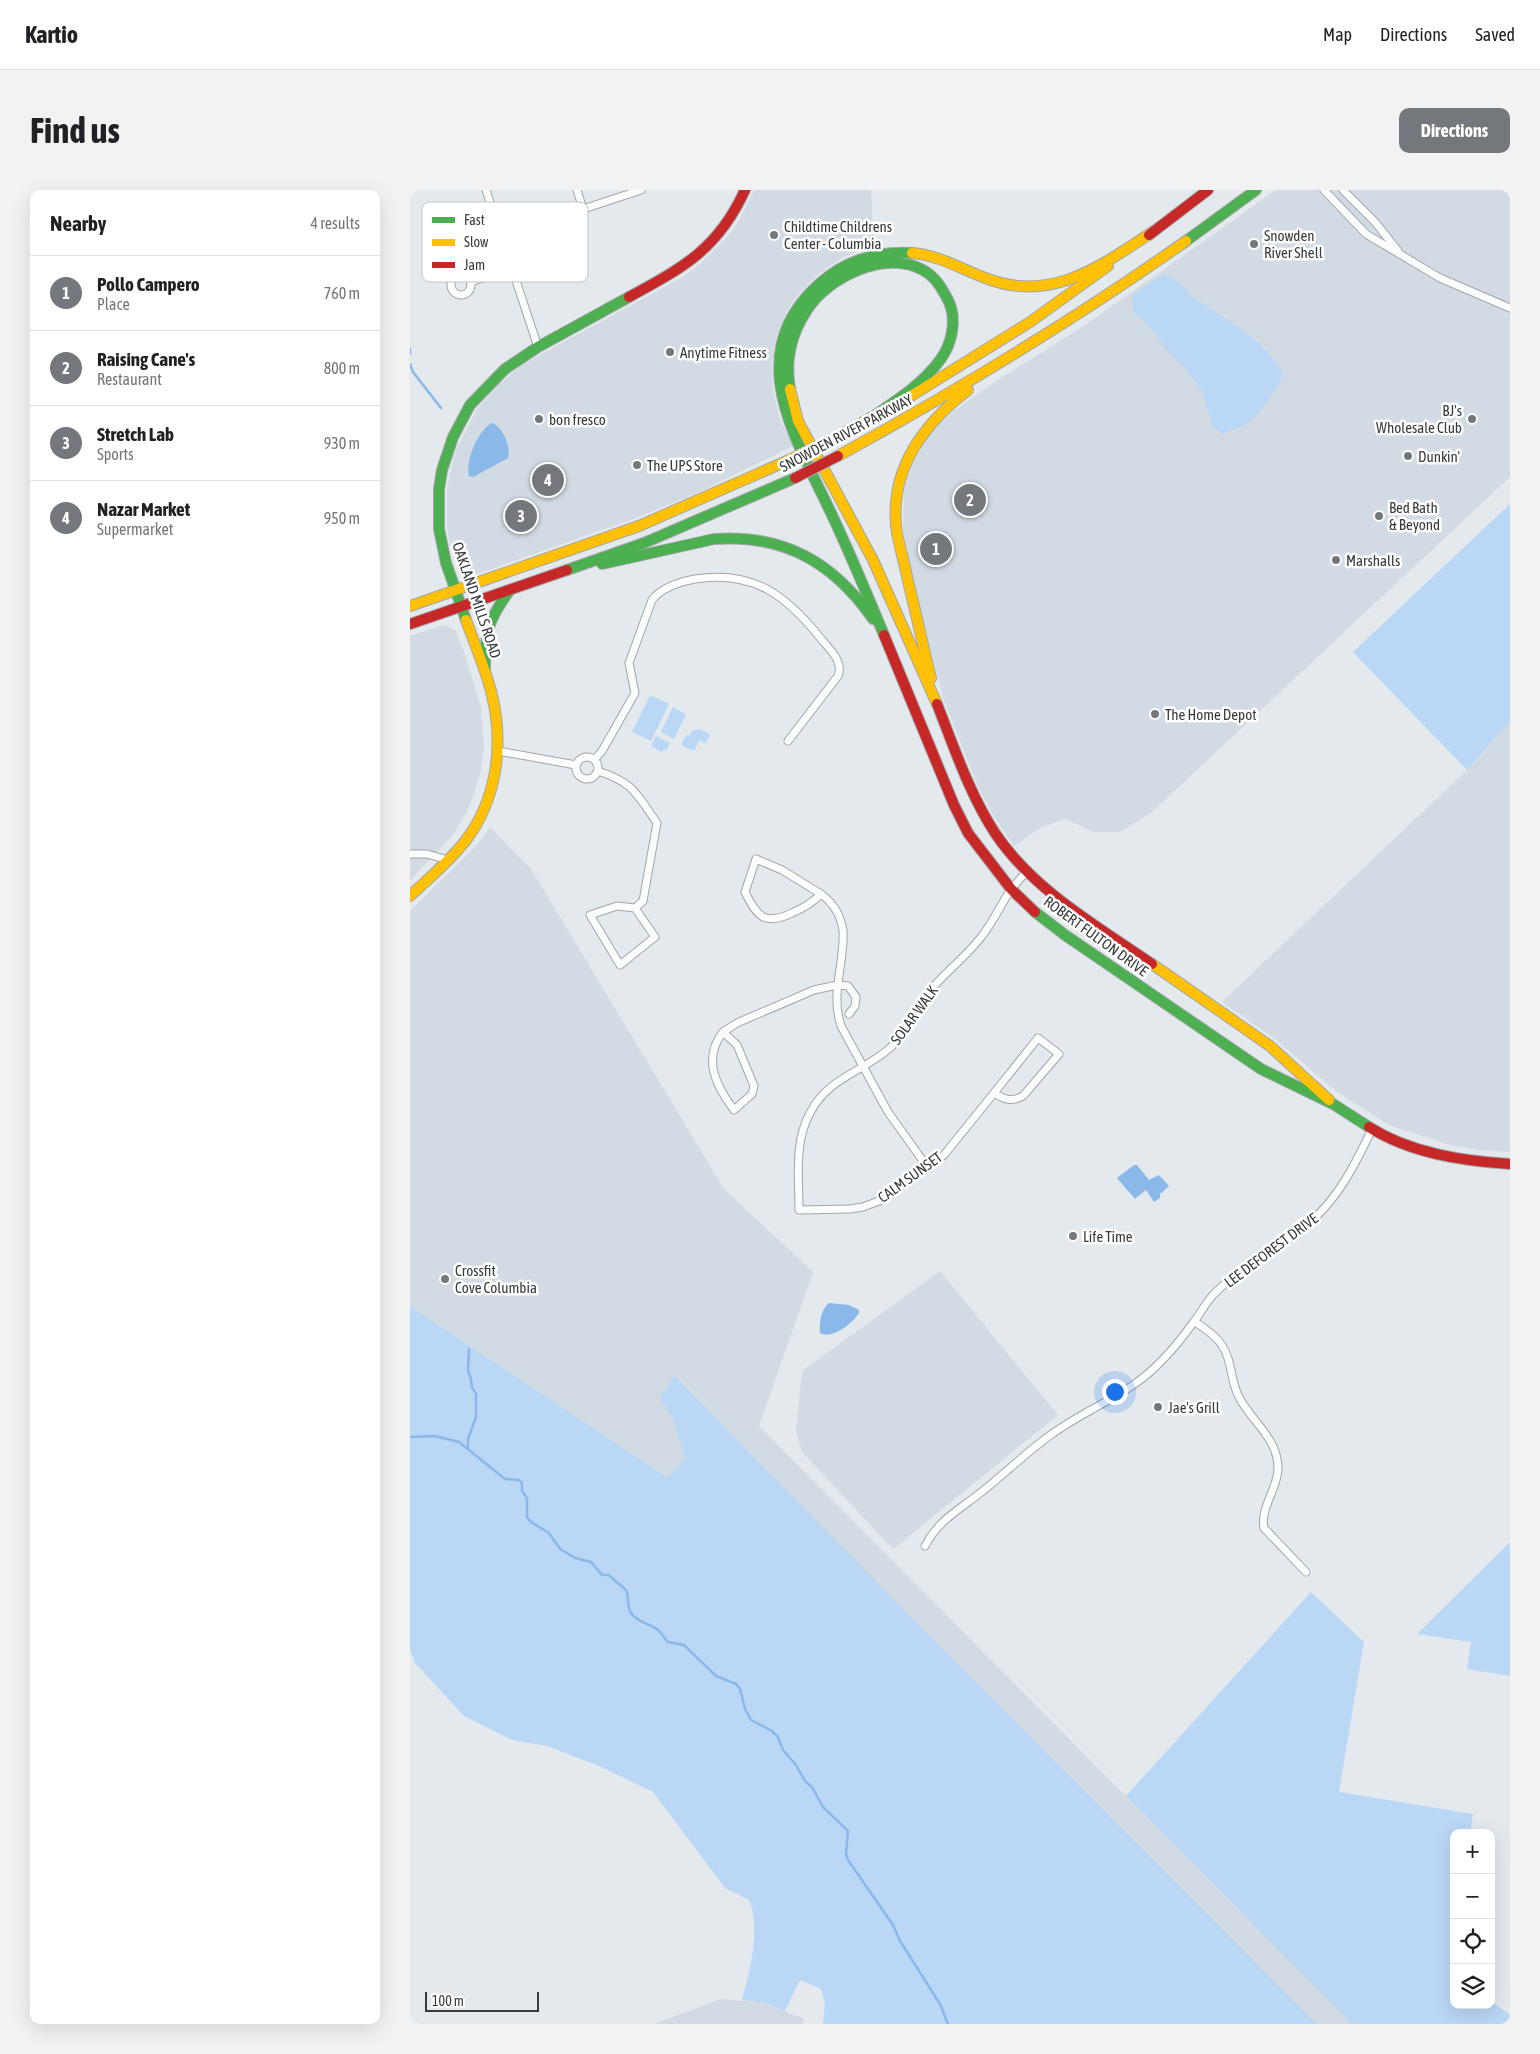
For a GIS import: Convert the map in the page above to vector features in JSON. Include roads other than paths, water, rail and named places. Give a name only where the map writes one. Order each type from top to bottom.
[{"type":"main road","name":"OAKLAND MILLS ROAD","points":[[410,896],[448,860],[466,840],[480,820],[494,780],[498,751],[496,712],[485,671],[446,564],[439,529],[439,489],[448,451],[462,419],[481,392],[504,369],[538,347],[685,266],[722,231],[746,190]]},
{"type":"main road","name":"SNOWDEN RIVER PARKWAY","points":[[410,606],[639,526],[697,502],[830,440],[972,359],[1030,322],[1208,190]]},
{"type":"main road","name":"SNOWDEN RIVER PARKWAY","points":[[410,624],[572,570],[695,523],[795,478],[838,456],[923,410],[1040,340],[1119,288],[1256,190]]},
{"type":"main road","points":[[884,635],[857,568],[790,425],[782,402],[778,376],[779,351],[794,311],[811,289],[831,272],[859,258],[874,254],[909,252],[923,254],[953,264],[990,282],[1014,287],[1037,288],[1075,278],[1154,231]]},
{"type":"main road","points":[[868,420],[916,385],[930,372],[948,348],[951,336],[952,315],[942,288],[925,273],[907,264],[892,263],[862,269],[848,274],[827,289],[810,306],[797,329],[790,353],[788,374],[791,399],[798,421],[873,560],[937,704]]},
{"type":"main road","points":[[937,704],[897,532],[896,504],[901,476],[911,449],[930,422],[960,395],[1040,340]]},
{"type":"main road","points":[[572,570],[715,539],[736,538],[760,541],[790,549],[832,572],[857,597],[884,635]]},
{"type":"main road","points":[[485,671],[485,640],[488,623],[510,590]]},
{"type":"main road","name":"ROBERT FULTON DRIVE","points":[[884,635],[954,805],[968,833],[1011,889],[1040,916],[1064,935],[1261,1069],[1333,1104],[1372,1129],[1399,1142],[1447,1157],[1510,1164]]},
{"type":"main road","name":"ROBERT FULTON DRIVE","points":[[937,704],[975,797],[988,822],[1009,852],[1027,871],[1063,902],[1270,1046],[1333,1104]]},
{"type":"street","points":[[486,190],[490,202]]},
{"type":"street","points":[[588,207],[641,190]]},
{"type":"street","points":[[1324,190],[1366,234],[1440,278],[1510,308]]},
{"type":"street","points":[[1343,190],[1375,222],[1401,255]]},
{"type":"street","points":[[516,282],[538,347]]},
{"type":"street","points":[[594,760],[635,693],[629,663],[652,600],[656,594],[687,580],[730,578],[762,586],[775,593],[808,623],[836,657],[840,666],[838,676],[788,741]]},
{"type":"street","points":[[498,751],[576,765]]},
{"type":"street","points":[[584,757],[594,760],[598,771],[593,778],[584,779],[576,774],[576,765],[584,757]]},
{"type":"street","points":[[598,771],[626,783],[632,788],[657,823],[646,896],[643,901],[635,908],[616,906],[590,915],[620,965],[655,937],[635,908]]},
{"type":"street","points":[[410,854],[427,854],[448,860]]},
{"type":"street","points":[[821,894],[808,906],[778,920],[771,920],[757,911],[744,892],[756,859],[782,870],[821,894],[833,904],[843,930],[843,947],[837,985],[837,1014],[841,1026],[862,1067],[896,1125],[928,1168]]},
{"type":"street","name":"SOLAR WALK","points":[[800,1210],[799,1150],[801,1135],[814,1105],[829,1088],[891,1048],[926,995],[988,929],[1011,889],[1027,871]]},
{"type":"street","points":[[723,1032],[736,1045],[754,1086],[752,1094],[734,1110],[726,1100],[713,1071],[713,1051],[723,1032],[738,1023],[814,990],[837,985],[848,986],[856,997],[855,1006],[849,1014]]},
{"type":"street","name":"CALM SUNSET","points":[[800,1210],[850,1209],[884,1199],[944,1155],[1038,1038],[1059,1054],[1023,1096],[1008,1100],[994,1093]]},
{"type":"street","name":"LEE DEFOREST DRIVE","points":[[925,1546],[932,1532],[942,1522],[1051,1434],[1135,1384],[1148,1374],[1172,1350],[1194,1322],[1206,1302],[1235,1275],[1306,1226],[1332,1200],[1350,1175],[1372,1129]]},
{"type":"street","points":[[1194,1322],[1221,1343],[1226,1352],[1234,1384],[1241,1400],[1272,1442],[1278,1470],[1276,1482],[1265,1509],[1264,1528],[1306,1572]]},
{"type":"waterway","points":[[410,349],[410,354]]},
{"type":"waterway","points":[[410,364],[413,372],[441,408]]},
{"type":"waterway","points":[[468,1447],[468,1439],[476,1417],[476,1393],[472,1388],[468,1371],[469,1349]]},
{"type":"waterway","points":[[410,1437],[435,1436],[459,1442],[505,1479],[519,1480],[522,1483],[522,1491],[527,1498],[527,1517],[531,1522],[549,1533],[560,1549],[575,1558],[591,1562],[602,1575],[609,1575],[625,1589],[631,1613],[637,1619],[660,1631],[668,1642],[684,1645],[716,1676],[736,1684],[740,1689],[745,1709],[751,1720],[772,1731],[778,1737],[783,1750],[796,1765],[805,1781],[812,1787],[823,1807],[848,1831],[846,1854],[848,1860],[893,1925],[900,1941],[940,2004],[948,2024]]},
{"type":"place","name":"Childtime Childrens Center - Columbia","points":[[774,235]]},
{"type":"place","name":"Snowden River Shell","points":[[1254,244]]},
{"type":"place","name":"Anytime Fitness","points":[[670,352]]},
{"type":"place","name":"bon fresco","points":[[539,419]]},
{"type":"place","name":"BJ's Wholesale Club","points":[[1472,419]]},
{"type":"place","name":"Dunkin'","points":[[1408,456]]},
{"type":"place","name":"The UPS Store","points":[[637,465]]},
{"type":"place","name":"Nazar Market","points":[[548,480]]},
{"type":"place","name":"Raising Cane's","points":[[970,500]]},
{"type":"place","name":"Stretch Lab","points":[[521,516]]},
{"type":"place","name":"Bed Bath & Beyond","points":[[1379,516]]},
{"type":"place","name":"Pollo Campero","points":[[936,549]]},
{"type":"place","name":"Marshalls","points":[[1336,560]]},
{"type":"place","name":"The Home Depot","points":[[1155,714]]},
{"type":"place","name":"Life Time","points":[[1073,1236]]},
{"type":"place","name":"Crossfit Cove Columbia","points":[[445,1279]]},
{"type":"place","name":"Jae's Grill","points":[[1158,1407]]}]
